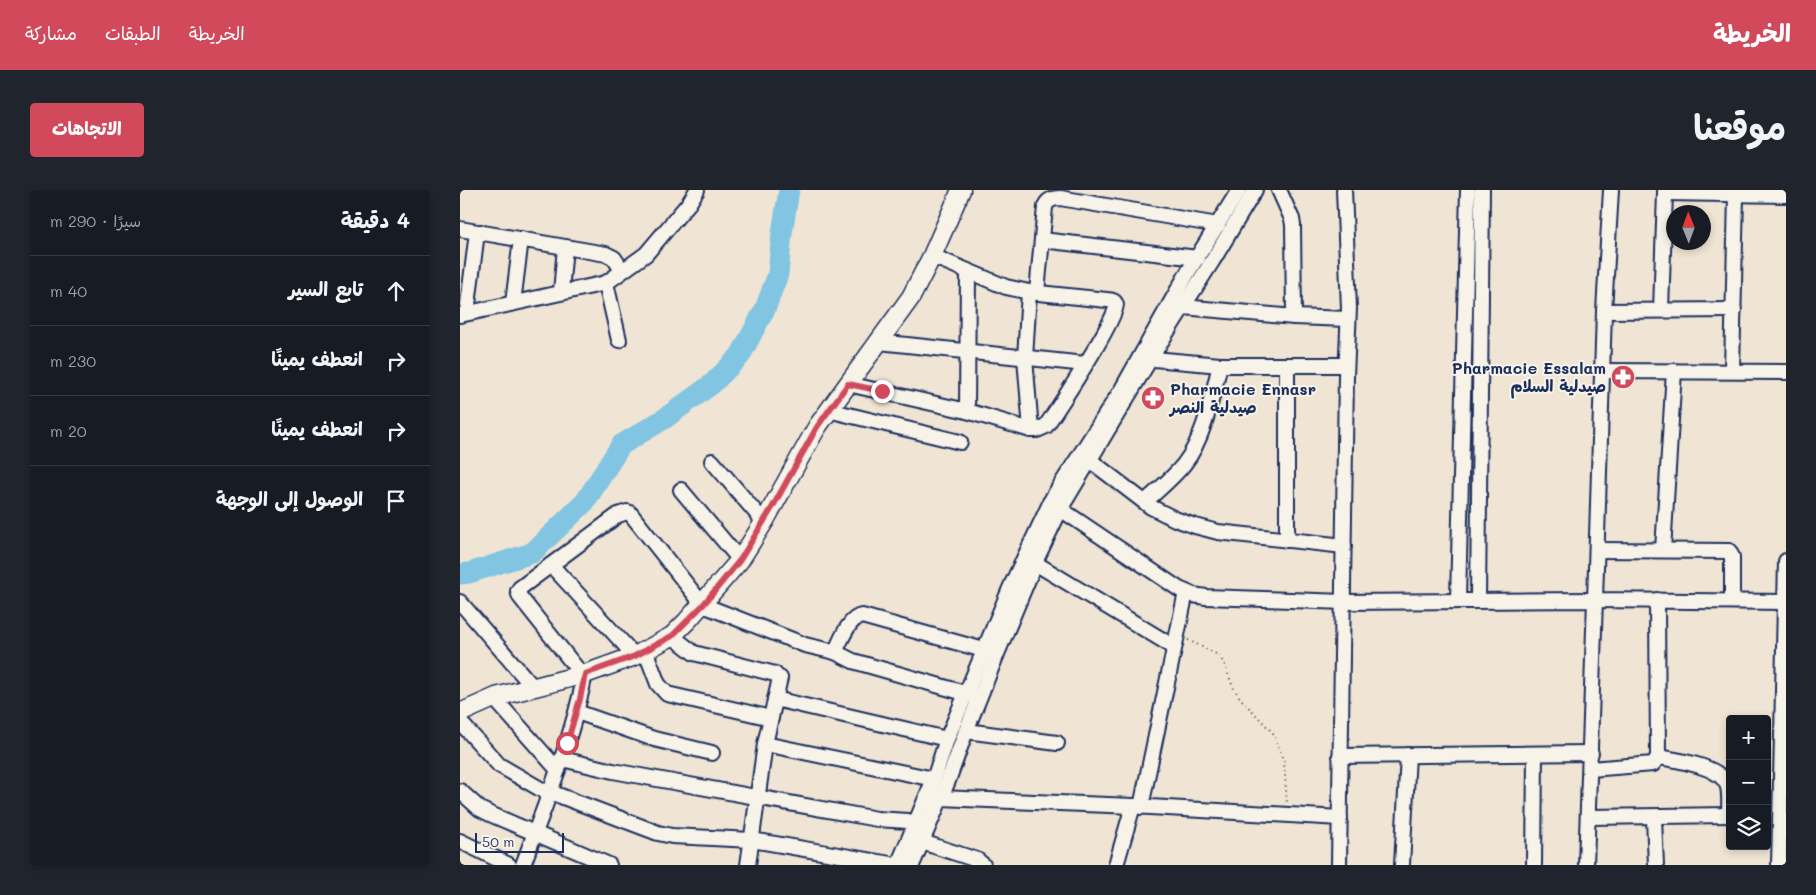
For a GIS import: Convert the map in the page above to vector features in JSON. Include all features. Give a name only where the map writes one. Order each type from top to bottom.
[{"type":"main road","points":[[460,714],[494,698],[583,675],[640,653],[672,636],[703,605],[740,560],[828,410],[911,297],[932,256],[961,190]]},
{"type":"street","points":[[477,232],[464,314],[606,283],[646,254],[689,203],[697,190]]},
{"type":"street","points":[[1017,589],[1035,563],[1055,506],[1091,461],[1198,258],[1239,190]]},
{"type":"street","points":[[933,797],[934,779],[948,738],[973,695],[1017,589],[1055,506],[1122,389],[1183,307],[1255,190]]},
{"type":"street","points":[[1279,190],[1293,225],[1294,316]]},
{"type":"street","points":[[1339,865],[1348,318],[1344,190]]},
{"type":"street","points":[[1458,600],[1468,190]]},
{"type":"street","points":[[1478,601],[1482,190]]},
{"type":"street","points":[[1586,865],[1604,311],[1611,190]]},
{"type":"street","points":[[1661,310],[1665,191],[1736,195],[1786,195]]},
{"type":"street","points":[[1732,371],[1736,195]]},
{"type":"street","points":[[1031,430],[1025,358],[1045,207],[1050,200],[1056,198],[1218,225]]},
{"type":"street","points":[[1467,226],[1482,227]]},
{"type":"street","points":[[460,229],[566,246],[611,256],[622,270]]},
{"type":"street","points":[[513,303],[521,239]]},
{"type":"street","points":[[1042,240],[1198,258]]},
{"type":"street","points":[[561,292],[566,246]]},
{"type":"street","points":[[848,384],[967,411],[1031,430],[1037,430],[1046,426],[1111,322],[1116,310],[1114,302],[1104,299],[1033,292],[1006,287],[932,256]]},
{"type":"street","points":[[967,411],[968,272]]},
{"type":"street","points":[[606,283],[619,340]]},
{"type":"street","points":[[1183,307],[1294,316],[1348,318]]},
{"type":"street","points":[[1604,311],[1734,310]]},
{"type":"street","points":[[879,342],[1085,364]]},
{"type":"street","points":[[1145,358],[1220,365],[1287,364],[1346,366]]},
{"type":"street","points":[[1464,362],[1480,363]]},
{"type":"street","points":[[1287,364],[1287,540]]},
{"type":"street","points":[[1145,502],[1186,462],[1209,408],[1220,365]]},
{"type":"street","points":[[1603,371],[1786,372]]},
{"type":"street","points":[[1663,550],[1674,371]]},
{"type":"street","points":[[828,410],[960,442]]},
{"type":"street","points":[[712,461],[764,522]]},
{"type":"street","points":[[1091,461],[1145,502],[1174,519],[1218,532],[1344,546]]},
{"type":"street","points":[[681,490],[740,560]]},
{"type":"street","points":[[1055,506],[1186,592],[1206,596],[1344,602],[1458,600],[1785,602]]},
{"type":"street","points":[[523,865],[560,765],[577,712],[583,675],[519,595],[520,588],[618,515],[627,512],[630,514],[703,605],[805,645],[835,652],[853,661],[973,695]]},
{"type":"street","points":[[1597,550],[1728,551],[1732,557],[1732,601]]},
{"type":"street","points":[[1779,865],[1778,818],[1786,561]]},
{"type":"street","points":[[1035,563],[1176,641]]},
{"type":"street","points":[[551,564],[640,653],[658,684],[667,694],[771,718]]},
{"type":"street","points":[[1116,865],[1137,807],[1186,592]]},
{"type":"street","points":[[1590,769],[1652,764],[1658,757],[1657,600]]},
{"type":"street","points":[[460,602],[533,687]]},
{"type":"street","points":[[835,652],[852,622],[856,617],[862,616],[990,652]]},
{"type":"street","points":[[672,636],[694,653],[777,676],[775,699],[765,744],[748,865]]},
{"type":"street","points":[[460,714],[499,765],[549,793],[658,833],[672,836],[752,840],[897,865],[922,824],[966,730],[973,695]]},
{"type":"street","points":[[494,698],[560,765],[613,771],[877,818],[922,824]]},
{"type":"street","points":[[775,699],[948,738]]},
{"type":"street","points":[[577,712],[628,731],[712,753]]},
{"type":"street","points":[[966,730],[1057,743]]},
{"type":"street","points":[[765,744],[934,779]]},
{"type":"street","points":[[1340,756],[1591,753]]},
{"type":"street","points":[[1534,865],[1535,754]]},
{"type":"street","points":[[1402,865],[1408,755]]},
{"type":"street","points":[[1658,757],[1694,764],[1719,774],[1728,786],[1729,805]]},
{"type":"street","points":[[460,791],[485,812],[609,865]]},
{"type":"street","points":[[933,797],[1340,818]]},
{"type":"street","points":[[1589,817],[1654,818],[1726,815]]},
{"type":"street","points":[[1654,818],[1656,865]]},
{"type":"street","points":[[912,865],[922,842],[922,824]]},
{"type":"street","points":[[460,841],[509,865]]},
{"type":"street","points":[[922,842],[977,860],[983,865]]},
{"type":"path","points":[[1176,641],[1218,655],[1224,663],[1233,687],[1240,698],[1274,734],[1284,762],[1288,815]]},
{"type":"waterway","points":[[460,574],[469,573],[532,553],[585,502],[621,445],[664,419],[712,384],[740,356],[765,309],[778,274],[789,190]]},
{"type":"place","name":"Pharmacie Essalam صيدلية السلام","points":[[1623,377]]},
{"type":"place","name":"Pharmacie Ennasr صيدلية النصر","points":[[1153,398]]},
{"type":"route","points":[[567,743],[577,712],[585,674],[635,656],[672,636],[703,605],[740,560],[796,467],[817,427],[848,384],[882,391]]}]
